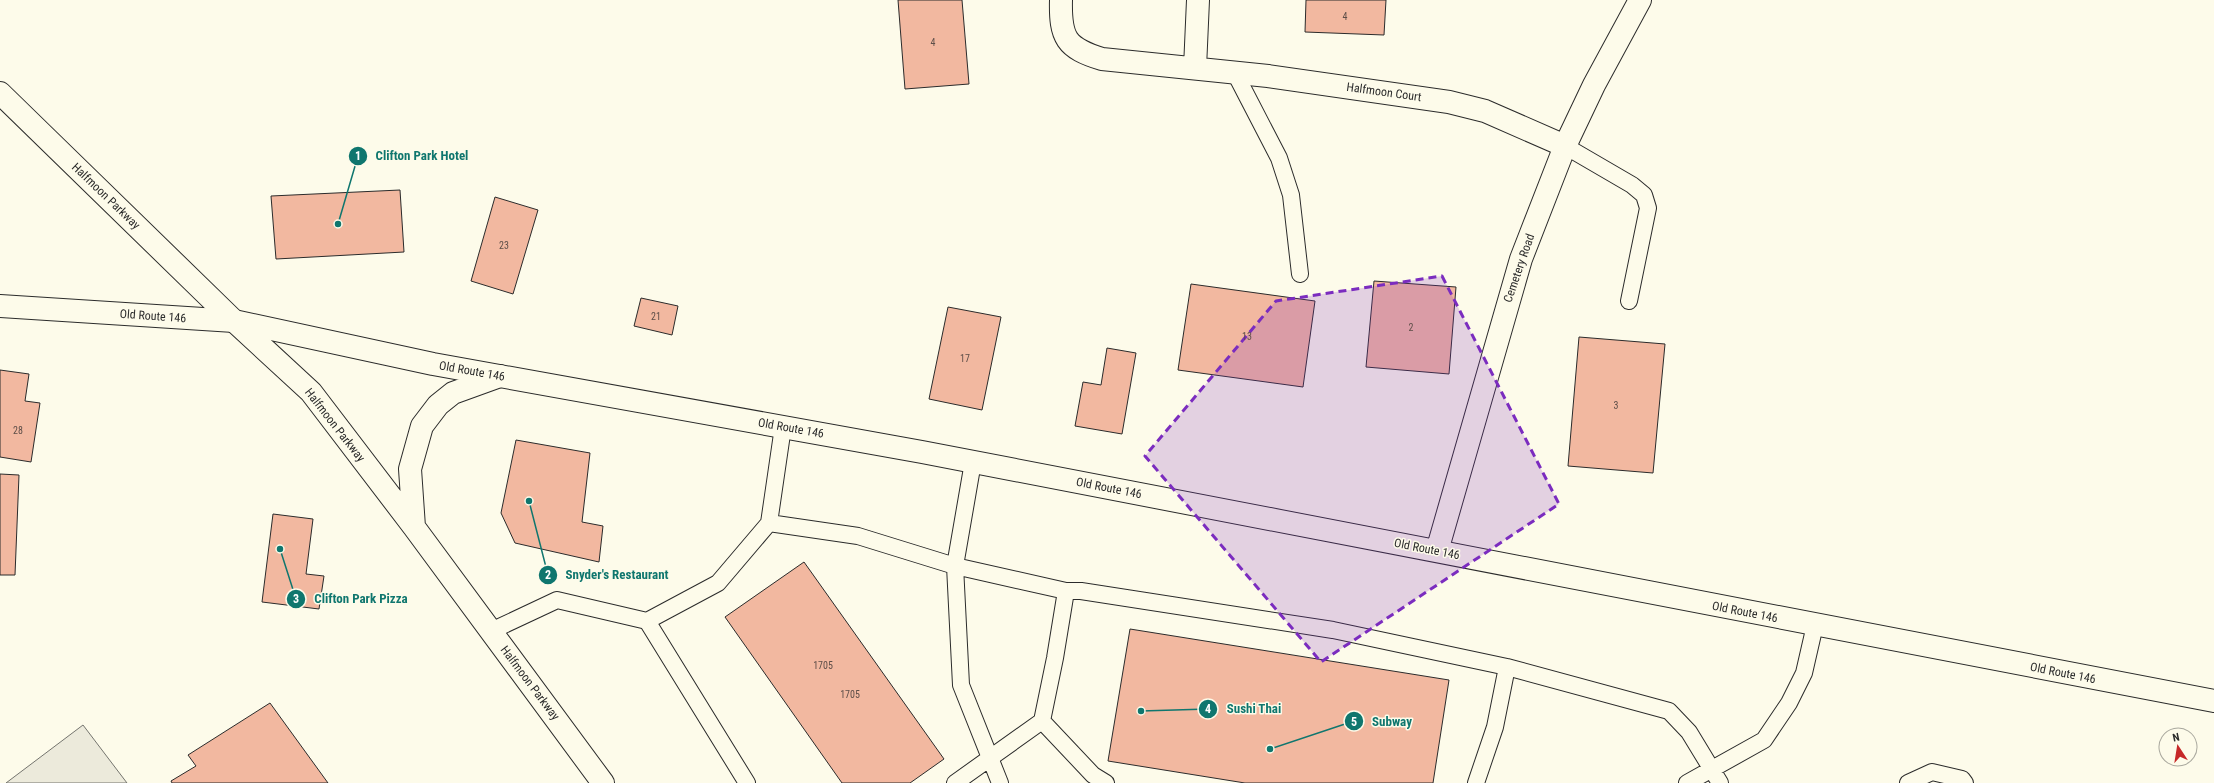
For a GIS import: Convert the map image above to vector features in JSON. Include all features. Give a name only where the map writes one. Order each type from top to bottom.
[{"type":"street","name":"Halfmoon Court","points":[[1061,0],[1061,23],[1068,41],[1082,53],[1102,59],[1195,68],[1448,102],[1485,111],[1565,146]]},
{"type":"street","points":[[1195,68],[1198,0]]},
{"type":"street","name":"Cemetery Road","points":[[1438,551],[1521,259],[1565,146],[1594,85],[1640,0]]},
{"type":"street","name":"Halfmoon Parkway","points":[[0,93],[234,321],[311,392],[414,527],[603,783]]},
{"type":"street","name":"Old Route 146","points":[[0,306],[234,321],[433,364],[973,462],[2214,701]]},
{"type":"street","points":[[414,527],[410,469],[422,426],[438,405],[453,393],[500,376]]},
{"type":"lane","points":[[1235,73],[1262,122],[1279,158],[1287,180],[1291,195],[1300,274]]},
{"type":"lane","points":[[1565,146],[1632,186],[1644,195],[1648,208],[1629,302]]},
{"type":"lane","points":[[491,631],[557,600],[647,621],[718,583],[769,523],[783,427]]},
{"type":"lane","points":[[973,462],[955,566],[961,685],[989,760],[1000,783]]},
{"type":"lane","points":[[769,523],[858,536],[955,566],[1066,592],[1081,591],[1333,630],[1507,667],[1669,711],[1689,732],[1717,776]]},
{"type":"lane","points":[[955,783],[1042,721],[1055,658],[1066,592]]},
{"type":"lane","points":[[647,621],[747,783]]},
{"type":"lane","points":[[1688,783],[1717,776],[1764,740],[1789,703],[1804,673],[1815,625]]},
{"type":"lane","points":[[1476,783],[1495,727],[1507,667]]},
{"type":"lane","points":[[1042,721],[1093,775],[1106,783]]},
{"type":"lane","points":[[1908,783],[1932,772],[1962,779],[1965,783]]},
{"type":"highlighted area","points":[[1442,276],[1559,504],[1321,662],[1145,456],[1276,301]]},
{"type":"shaded area","points":[[83,725],[127,783],[6,783]]},
{"type":"building","points":[[898,0],[962,0],[969,84],[905,89]]},
{"type":"building","points":[[1306,0],[1386,0],[1384,35],[1305,32]]},
{"type":"building","points":[[400,190],[404,252],[276,259],[271,196]]},
{"type":"building","points":[[495,197],[538,210],[513,294],[471,281]]},
{"type":"building","points":[[1374,281],[1456,287],[1449,374],[1366,367]]},
{"type":"building","points":[[1191,284],[1315,301],[1303,387],[1178,370]]},
{"type":"building","points":[[641,298],[678,306],[672,335],[634,326]]},
{"type":"building","points":[[948,307],[1001,317],[982,410],[929,399]]},
{"type":"building","points":[[1579,337],[1665,344],[1653,473],[1568,466]]},
{"type":"building","points":[[1107,348],[1136,353],[1122,434],[1075,426],[1083,382],[1101,385]]},
{"type":"building","points":[[0,370],[29,374],[25,401],[40,403],[31,462],[0,457]]},
{"type":"building","points":[[516,440],[590,453],[582,522],[603,526],[599,562],[515,543],[501,513]]},
{"type":"building","points":[[0,474],[19,475],[15,575],[0,575]]},
{"type":"building","points":[[273,514],[313,519],[306,574],[324,576],[319,609],[262,602]]},
{"type":"building","points":[[804,562],[944,759],[910,783],[842,783],[725,617]]},
{"type":"building","points":[[1130,629],[1449,680],[1433,783],[1245,783],[1108,761]]},
{"type":"building","points":[[270,703],[328,783],[172,783],[171,781],[196,766],[188,755]]},
{"type":"place","name":"Clifton Park Hotel","points":[[338,224]]},
{"type":"place","name":"Snyder's Restaurant","points":[[529,501]]},
{"type":"place","name":"Clifton Park Pizza","points":[[280,549]]},
{"type":"place","name":"Sushi Thai","points":[[1141,711]]},
{"type":"place","name":"Subway","points":[[1270,749]]}]
